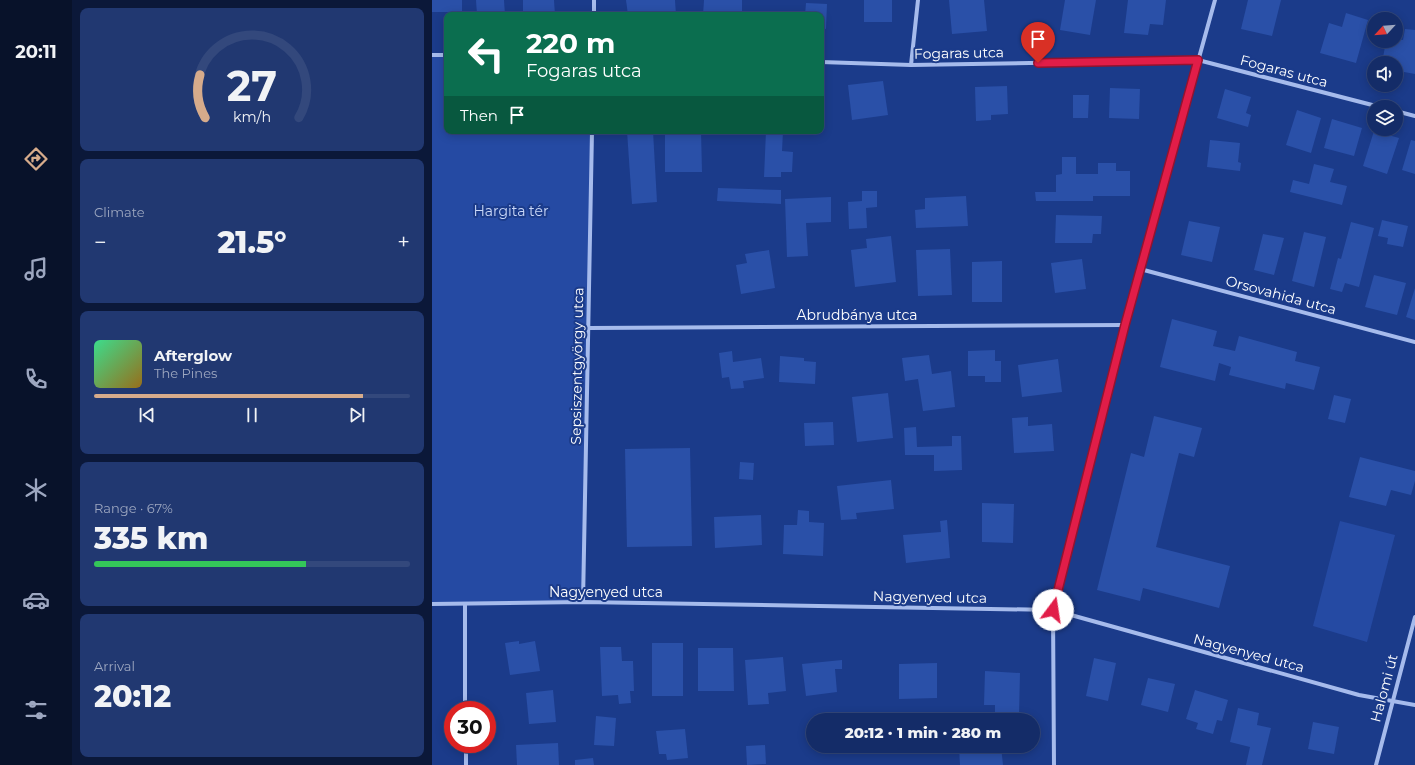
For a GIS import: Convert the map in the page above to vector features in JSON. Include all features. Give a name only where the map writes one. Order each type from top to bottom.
[{"type":"street","points":[[594,0],[594,12]]},
{"type":"street","points":[[911,65],[918,0]]},
{"type":"street","points":[[1054,765],[1053,610],[1125,325],[1216,0]]},
{"type":"street","points":[[432,55],[444,55]]},
{"type":"street","name":"Fogaras utca","points":[[824,62],[911,65],[1198,60],[1367,104]]},
{"type":"street","points":[[1403,113],[1415,116]]},
{"type":"street","name":"Sepsiszentgyörgy utca","points":[[583,602],[592,134]]},
{"type":"street","name":"Orsovahida utca","points":[[1140,269],[1415,342]]},
{"type":"street","name":"Abrudbánya utca","points":[[589,328],[1125,325]]},
{"type":"street","name":"Nagyenyed utca","points":[[432,604],[583,602],[1053,610],[1359,695],[1415,705]]},
{"type":"street","points":[[465,604],[465,701]]},
{"type":"street","name":"Halomi út","points":[[1376,765],[1415,617]]},
{"type":"street","points":[[466,753],[466,765]]},
{"type":"green space","name":"Hargita tér","points":[[432,55],[444,55],[444,134],[592,134],[583,602],[432,604]]},
{"type":"green space","points":[[1340,521],[1395,535],[1367,642],[1313,626]]},
{"type":"building","points":[[432,0],[462,0],[462,12],[432,12]]},
{"type":"building","points":[[476,0],[504,0],[505,12],[477,12]]},
{"type":"building","points":[[523,0],[554,0],[555,12],[523,12]]},
{"type":"building","points":[[626,0],[675,0],[676,12],[628,12]]},
{"type":"building","points":[[704,0],[742,0],[742,12],[703,12]]},
{"type":"building","points":[[864,0],[892,0],[892,22],[864,22]]},
{"type":"building","points":[[949,0],[984,0],[987,31],[952,34]]},
{"type":"building","points":[[1065,0],[1096,0],[1090,35],[1060,30]]},
{"type":"building","points":[[1128,0],[1166,0],[1163,25],[1150,24],[1148,35],[1124,33]]},
{"type":"building","points":[[1248,0],[1281,0],[1272,36],[1241,29]]},
{"type":"building","points":[[806,3],[827,4],[826,29],[824,29],[824,12],[805,12]]},
{"type":"building","points":[[1346,13],[1367,20],[1356,63],[1320,53],[1329,23],[1342,27]]},
{"type":"building","points":[[1405,29],[1415,30],[1415,74],[1404,72],[1403,77],[1403,56],[1383,56],[1385,48],[1403,48]]},
{"type":"building","points":[[883,81],[888,115],[852,120],[848,85]]},
{"type":"building","points":[[1007,86],[1008,114],[991,115],[991,120],[976,121],[975,87]]},
{"type":"building","points":[[1110,88],[1140,89],[1139,119],[1109,118]]},
{"type":"building","points":[[1225,89],[1251,97],[1246,113],[1251,115],[1248,127],[1217,118]]},
{"type":"building","points":[[1073,95],[1089,95],[1088,118],[1073,118]]},
{"type":"building","points":[[1297,110],[1321,118],[1311,153],[1286,145]]},
{"type":"building","points":[[1332,119],[1362,128],[1354,156],[1324,148]]},
{"type":"building","points":[[627,134],[653,134],[657,202],[632,204]]},
{"type":"building","points":[[665,134],[701,134],[702,172],[665,172]]},
{"type":"building","points":[[766,134],[783,134],[782,151],[793,152],[792,172],[781,172],[781,177],[764,177]]},
{"type":"building","points":[[1372,136],[1392,136],[1399,138],[1387,174],[1363,166]]},
{"type":"building","points":[[1210,140],[1240,143],[1238,162],[1241,163],[1240,171],[1207,167]]},
{"type":"building","points":[[1411,140],[1415,141],[1415,174],[1402,170]]},
{"type":"building","points":[[1062,157],[1076,157],[1076,174],[1098,174],[1098,163],[1116,163],[1116,171],[1130,171],[1130,196],[1093,196],[1093,201],[1036,201],[1035,192],[1056,192],[1056,175],[1062,174]]},
{"type":"building","points":[[1314,164],[1334,169],[1330,182],[1347,186],[1342,205],[1290,192],[1293,180],[1309,184]]},
{"type":"building","points":[[718,188],[781,190],[781,204],[717,201]]},
{"type":"building","points":[[862,191],[877,191],[877,207],[866,208],[867,228],[849,229],[848,202],[862,201]]},
{"type":"building","points":[[966,196],[968,226],[916,228],[915,210],[925,209],[925,198]]},
{"type":"building","points":[[831,197],[831,222],[806,223],[808,256],[787,257],[785,199]]},
{"type":"building","points":[[1056,215],[1102,216],[1101,234],[1093,234],[1092,243],[1055,243]]},
{"type":"building","points":[[1382,220],[1408,226],[1403,247],[1387,244],[1388,238],[1378,236]]},
{"type":"building","points":[[1189,221],[1220,227],[1212,262],[1181,255]]},
{"type":"building","points":[[1351,222],[1374,228],[1359,287],[1345,283],[1342,292],[1330,289],[1338,258],[1341,259]]},
{"type":"building","points":[[1304,232],[1326,237],[1314,287],[1292,281]]},
{"type":"building","points":[[1263,234],[1284,238],[1274,275],[1254,270]]},
{"type":"building","points":[[891,236],[896,282],[855,287],[851,250],[867,248],[866,239]]},
{"type":"building","points":[[950,249],[952,295],[918,296],[916,250]]},
{"type":"building","points":[[769,250],[775,288],[741,294],[736,265],[747,263],[745,254]]},
{"type":"building","points":[[1082,259],[1086,289],[1055,293],[1051,263]]},
{"type":"building","points":[[1002,261],[1002,302],[972,302],[972,262]]},
{"type":"building","points":[[1374,275],[1406,283],[1397,315],[1365,307]]},
{"type":"building","points":[[1415,288],[1415,320],[1406,317]]},
{"type":"building","points":[[1172,319],[1217,331],[1213,346],[1235,351],[1239,336],[1297,352],[1295,361],[1320,367],[1314,390],[1286,383],[1285,389],[1229,375],[1231,367],[1219,363],[1215,381],[1160,367]]},
{"type":"building","points":[[995,350],[995,361],[1001,361],[1001,382],[985,382],[985,376],[968,376],[968,351]]},
{"type":"building","points":[[732,351],[733,362],[761,358],[764,378],[743,381],[744,388],[731,389],[729,377],[722,378],[719,353]]},
{"type":"building","points":[[929,355],[932,374],[951,371],[955,407],[923,411],[918,379],[905,381],[902,358]]},
{"type":"building","points":[[780,356],[804,358],[804,361],[816,362],[815,384],[779,382]]},
{"type":"building","points":[[1058,359],[1062,392],[1022,397],[1018,365]]},
{"type":"building","points":[[888,393],[893,438],[857,442],[852,397]]},
{"type":"building","points":[[1334,395],[1351,399],[1345,423],[1328,419]]},
{"type":"building","points":[[1154,416],[1202,428],[1194,457],[1179,453],[1156,547],[1230,566],[1219,608],[1143,588],[1140,601],[1097,590],[1131,453],[1144,457]]},
{"type":"building","points":[[1028,417],[1028,426],[1052,424],[1054,451],[1014,453],[1012,418]]},
{"type":"building","points":[[833,422],[834,445],[805,446],[804,423]]},
{"type":"building","points":[[916,427],[917,447],[952,446],[952,436],[961,436],[962,470],[934,471],[934,455],[905,455],[904,428]]},
{"type":"building","points":[[690,448],[692,546],[627,547],[625,449]]},
{"type":"building","points":[[1360,457],[1415,471],[1415,481],[1411,495],[1391,490],[1386,506],[1349,497]]},
{"type":"building","points":[[740,462],[754,463],[753,480],[739,479]]},
{"type":"building","points":[[891,480],[894,509],[856,513],[857,519],[841,520],[837,486]]},
{"type":"building","points":[[982,503],[1014,504],[1013,543],[982,542]]},
{"type":"building","points":[[798,510],[809,511],[809,522],[824,523],[823,556],[783,554],[784,525],[797,525]]},
{"type":"building","points":[[761,515],[762,545],[715,548],[714,517]]},
{"type":"building","points":[[947,520],[950,558],[906,563],[903,535],[941,532],[940,521]]},
{"type":"building","points":[[519,641],[519,644],[535,641],[540,671],[510,675],[505,643]]},
{"type":"building","points":[[652,643],[683,643],[683,696],[652,696]]},
{"type":"building","points":[[600,647],[621,647],[622,661],[633,661],[634,691],[630,691],[631,703],[619,704],[618,695],[602,696]]},
{"type":"building","points":[[698,648],[733,648],[734,691],[698,691]]},
{"type":"building","points":[[783,657],[786,691],[768,693],[769,704],[748,705],[745,660]]},
{"type":"building","points":[[1094,658],[1116,663],[1108,701],[1086,696]]},
{"type":"building","points":[[842,660],[842,669],[835,669],[837,692],[806,696],[802,664]]},
{"type":"building","points":[[937,663],[937,698],[899,699],[899,664]]},
{"type":"building","points":[[985,671],[1020,673],[1019,713],[995,713],[995,705],[984,705]]},
{"type":"building","points":[[1148,678],[1175,684],[1168,712],[1141,705]]},
{"type":"building","points":[[553,690],[556,722],[529,724],[526,693]]},
{"type":"building","points":[[1195,690],[1228,700],[1222,721],[1217,720],[1213,734],[1196,729],[1198,723],[1186,719]]},
{"type":"building","points":[[1238,708],[1259,713],[1257,725],[1271,728],[1262,765],[1246,765],[1250,747],[1230,742]]},
{"type":"building","points":[[596,716],[616,718],[614,746],[594,745]]},
{"type":"building","points":[[1313,722],[1339,727],[1334,754],[1308,749]]},
{"type":"building","points":[[685,729],[688,758],[667,760],[666,754],[659,754],[656,731]]},
{"type":"building","points":[[558,743],[559,765],[517,765],[516,745]]},
{"type":"building","points":[[765,745],[766,764],[747,765],[746,746]]},
{"type":"building","points":[[959,753],[1002,753],[1003,765],[960,765]]},
{"type":"building","points":[[593,758],[594,765],[575,765],[575,760]]},
{"type":"route","points":[[1038,63],[1198,60],[1125,325],[1053,610]]}]
